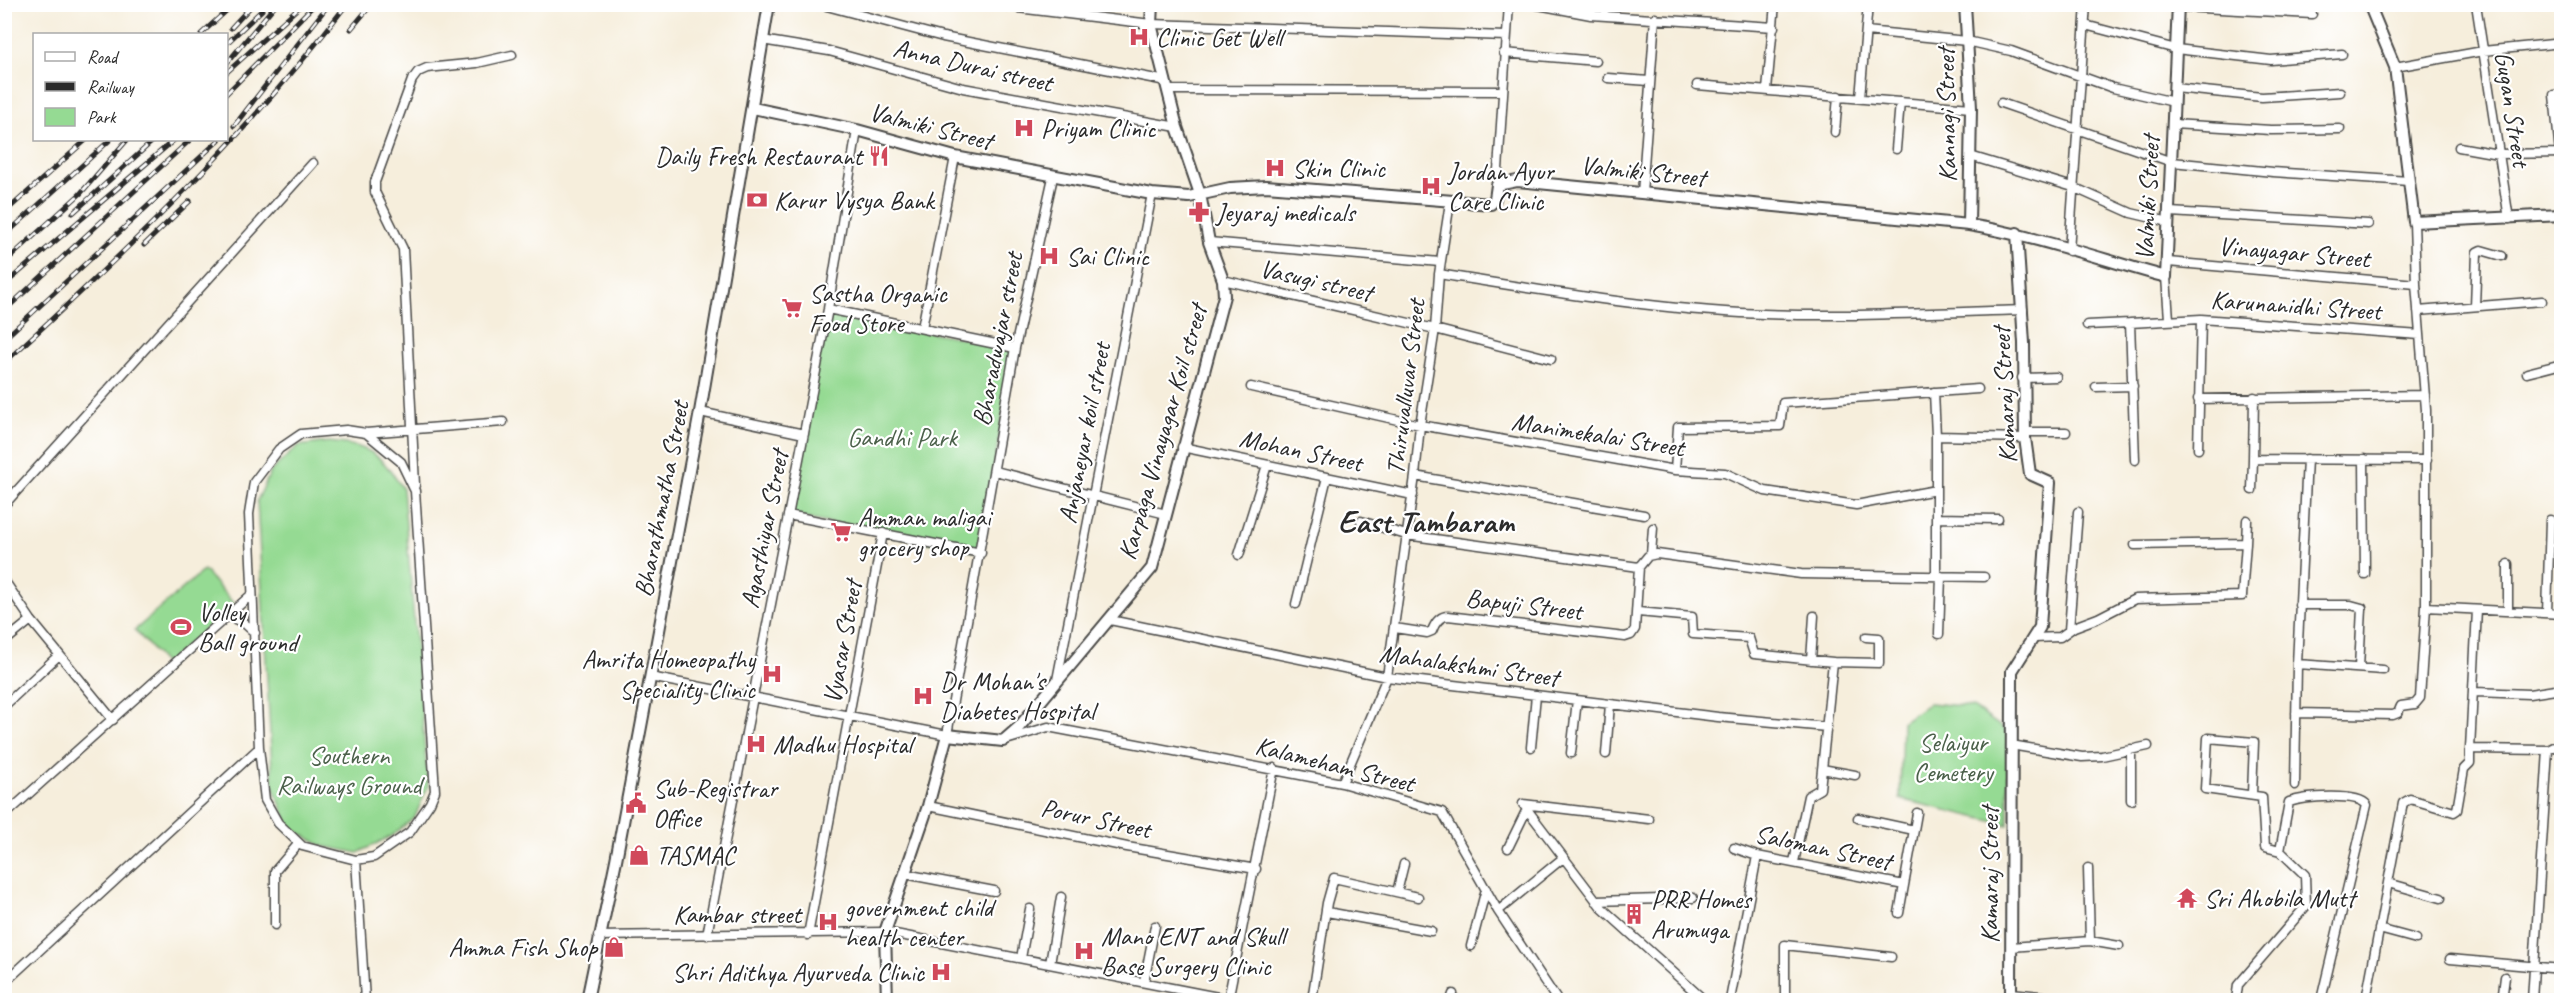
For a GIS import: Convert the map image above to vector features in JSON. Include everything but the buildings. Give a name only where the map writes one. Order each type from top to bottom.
[{"type":"street","name":"Bharathmatha Street","points":[[586,1000],[616,860],[700,412],[769,4]]},
{"type":"street","points":[[819,4],[943,37],[1167,86],[1502,91]]},
{"type":"street","points":[[985,4],[1151,24],[1506,36]]},
{"type":"street","name":"Karpaga Vinayagar Koil street","points":[[1003,741],[1019,727],[1152,568],[1182,447],[1221,313],[1223,280],[1209,242],[1200,194],[1177,127],[1151,24],[1152,4]]},
{"type":"street","points":[[1497,185],[1509,4]]},
{"type":"street","points":[[1533,4],[1592,15],[1774,27]]},
{"type":"street","points":[[1592,15],[1593,4]]},
{"type":"street","points":[[1767,90],[1775,4]]},
{"type":"street","points":[[1860,98],[1868,4]]},
{"type":"street","name":"Kannagi Street","points":[[1965,4],[1971,108],[1969,225]]},
{"type":"street","points":[[2069,251],[2086,4]]},
{"type":"street","points":[[2126,4],[2253,8],[2312,14]]},
{"type":"street","name":"Gugan Street","points":[[2476,4],[2509,219]]},
{"type":"street","points":[[2296,713],[2393,715],[2398,713],[2401,706],[2415,704],[2420,698],[2426,607],[2427,460],[2425,395],[2416,284],[2415,222],[2394,67],[2370,5]]},
{"type":"street","name":"Valmiki Street","points":[[753,108],[857,130],[955,157],[1053,177],[1176,197],[1266,186],[1491,204],[1495,199],[1497,185],[1517,181],[1969,225],[2018,233],[2069,251],[2166,277],[2178,6]]},
{"type":"street","points":[[1642,193],[1655,18]]},
{"type":"street","points":[[2085,26],[2176,49],[2271,60],[2342,54]]},
{"type":"street","points":[[1866,31],[1967,41],[2011,51],[2113,88],[2174,102]]},
{"type":"street","name":"Anna Durai street","points":[[762,40],[829,51],[963,88],[1177,127]]},
{"type":"street","points":[[2394,67],[2483,51],[2562,43]]},
{"type":"street","points":[[1504,53],[1596,61]]},
{"type":"street","points":[[503,422],[413,428],[366,433],[346,430],[301,434],[279,449],[254,482],[249,514],[259,748],[265,800],[278,823],[299,843],[356,860],[374,856],[410,832],[430,803],[435,791],[415,491],[413,428],[404,249],[377,200],[375,182],[412,80],[418,72],[427,68],[477,63],[512,55]]},
{"type":"street","points":[[1608,78],[1649,81]]},
{"type":"street","points":[[1697,85],[1971,108]]},
{"type":"street","points":[[2175,88],[2262,97],[2340,92]]},
{"type":"street","points":[[2459,147],[2498,154],[2561,153],[2554,95],[2562,95]]},
{"type":"street","points":[[1835,132],[1838,96]]},
{"type":"street","points":[[1896,149],[1900,102]]},
{"type":"street","points":[[2001,103],[2077,132],[2172,162],[2284,173],[2409,181]]},
{"type":"street","points":[[2173,124],[2271,130],[2340,129]]},
{"type":"street","name":"Agasthiyar Street","points":[[707,935],[828,309],[857,130]]},
{"type":"street","points":[[1970,156],[2073,188],[2131,213],[2170,217],[2368,224]]},
{"type":"street","points":[[922,328],[955,157]]},
{"type":"street","points":[[4,505],[313,163]]},
{"type":"street","name":"Bharadwajar street","points":[[887,1000],[885,932],[928,806],[947,735],[981,553],[1015,348],[1053,177]]},
{"type":"street","name":"Anjaneyar koil street","points":[[1057,681],[1152,194]]},
{"type":"street","name":"Thiruvalluvar Street","points":[[1342,783],[1387,676],[1435,329],[1440,262],[1450,202]]},
{"type":"street","points":[[2415,222],[2562,215]]},
{"type":"street","name":"Kamaraj Street","points":[[2012,997],[2012,671],[2040,627],[2050,483],[2030,474],[2024,435],[2023,310],[2018,233]]},
{"type":"street","points":[[1209,242],[1440,262]]},
{"type":"street","points":[[2475,306],[2477,252],[2481,250],[2502,256]]},
{"type":"street","name":"Vinayagar Street","points":[[2168,262],[2416,284]]},
{"type":"street","points":[[1439,274],[1569,295],[1741,313],[1881,314],[2023,310]]},
{"type":"street","points":[[2166,277],[2169,319]]},
{"type":"street","name":"Vasugi street","points":[[1223,280],[1435,329],[1551,359]]},
{"type":"street","points":[[2418,311],[2542,301]]},
{"type":"street","points":[[828,309],[1015,348]]},
{"type":"street","name":"Karunanidhi Street","points":[[2087,325],[2169,319],[2420,335]]},
{"type":"street","points":[[2198,449],[2201,320]]},
{"type":"street","points":[[2130,323],[2135,460]]},
{"type":"street","points":[[2527,373],[2562,364]]},
{"type":"street","points":[[2022,378],[2056,377]]},
{"type":"street","points":[[2096,387],[2133,386]]},
{"type":"street","name":"Manimekalai Street","points":[[1251,387],[1420,425],[1676,470],[1725,473],[1765,492],[1856,505],[1936,490]]},
{"type":"street","points":[[1676,470],[1678,427],[1780,426],[1783,403],[1978,388]]},
{"type":"street","points":[[1934,392],[1940,634]]},
{"type":"street","points":[[2198,399],[2425,395]]},
{"type":"street","points":[[2252,490],[2254,397]]},
{"type":"street","points":[[700,412],[804,434]]},
{"type":"street","points":[[1936,436],[2066,432]]},
{"type":"street","points":[[366,433],[401,462],[415,491]]},
{"type":"street","name":"Mohan Street","points":[[1182,447],[1413,495]]},
{"type":"street","points":[[2253,459],[2427,460]]},
{"type":"street","points":[[2295,785],[2299,605],[2307,459]]},
{"type":"street","points":[[2364,459],[2365,574]]},
{"type":"street","points":[[1239,555],[1267,465]]},
{"type":"street","points":[[995,471],[1166,514]]},
{"type":"street","points":[[1296,604],[1327,477]]},
{"type":"street","points":[[1415,477],[1644,515]]},
{"type":"street","points":[[2069,630],[2078,512]]},
{"type":"street","points":[[788,515],[981,553]]},
{"type":"street","points":[[1936,518],[1998,519]]},
{"type":"street","points":[[2034,638],[2060,637],[2069,630],[2135,598],[2239,597],[2243,592],[2247,520]]},
{"type":"street","points":[[2547,613],[2550,520]]},
{"type":"street","points":[[1361,521],[1406,535],[1639,567],[1651,554],[1653,528]]},
{"type":"street","name":"Vyasar Street","points":[[808,935],[851,716],[883,533]]},
{"type":"street","points":[[2135,545],[2246,543]]},
{"type":"street","points":[[1651,554],[1802,574],[1984,577]]},
{"type":"street","points":[[2508,564],[2508,611]]},
{"type":"street","name":"Bapuji Street","points":[[1395,628],[1426,633],[1432,631],[1436,622],[1443,616],[1449,616],[1625,637],[1632,635],[1635,629],[1638,612],[1639,567]]},
{"type":"street","points":[[4,580],[31,620],[112,720]]},
{"type":"street","points":[[4,816],[252,594]]},
{"type":"street","points":[[2299,605],[2356,605],[2362,608],[2359,668]]},
{"type":"street","points":[[2426,607],[2562,614]]},
{"type":"street","points":[[2363,1000],[2403,803],[2410,799],[2454,812],[2457,810],[2464,769],[2470,763],[2477,610]]},
{"type":"street","points":[[1638,612],[1692,616],[1693,634],[1749,638],[1754,654],[1833,662],[1873,664],[1880,662],[1880,640],[1877,637],[1866,637]]},
{"type":"street","points":[[228,616],[244,623],[255,633]]},
{"type":"street","points":[[1811,660],[1814,616]]},
{"type":"street","points":[[4,642],[31,620]]},
{"type":"street","name":"Mahalakshmi Street","points":[[1110,620],[1387,676],[1610,704],[1827,727]]},
{"type":"street","points":[[4,706],[59,656]]},
{"type":"street","points":[[1794,862],[1808,796],[1820,789],[1833,662]]},
{"type":"street","points":[[2297,664],[2383,670]]},
{"type":"street","points":[[650,677],[947,735],[1003,741]]},
{"type":"street","points":[[2475,692],[2529,694],[2562,689]]},
{"type":"street","points":[[1531,747],[1536,695]]},
{"type":"street","points":[[1571,753],[1577,700]]},
{"type":"street","points":[[1606,754],[1610,704]]},
{"type":"street","name":"Kalameham Street","points":[[1003,741],[1048,727],[1274,768],[1342,783],[1442,812],[1485,890],[1557,1000]]},
{"type":"street","points":[[2236,1000],[2238,985],[2306,906],[2305,875],[2280,850],[2265,847],[2264,800],[2258,794],[2252,794],[2205,789],[2208,738],[2254,742],[2252,794]]},
{"type":"street","points":[[2470,749],[2548,750],[2562,743]]},
{"type":"street","points":[[2012,745],[2082,757],[2102,756],[2148,746]]},
{"type":"street","points":[[4,983],[259,748]]},
{"type":"street","points":[[2131,749],[2131,800]]},
{"type":"street","points":[[2532,1000],[2548,750]]},
{"type":"street","points":[[1228,1000],[1256,869],[1274,768]]},
{"type":"street","points":[[1822,769],[1855,775]]},
{"type":"street","points":[[2280,850],[2289,802],[2339,796],[2365,802],[2367,805],[2321,1000]]},
{"type":"street","name":"Porur Street","points":[[928,806],[1127,847],[1256,869]]},
{"type":"street","points":[[1525,807],[1649,819]]},
{"type":"street","points":[[1508,848],[1525,807]]},
{"type":"street","points":[[1525,807],[1599,905],[1704,1000]]},
{"type":"street","points":[[1899,913],[1917,813]]},
{"type":"street","points":[[1858,818],[1914,830]]},
{"type":"street","points":[[275,925],[275,872],[299,843]]},
{"type":"street","name":"Saloman Street","points":[[1734,849],[1757,856],[1904,885]]},
{"type":"street","points":[[1730,1000],[1757,856]]},
{"type":"street","points":[[1498,910],[1563,858]]},
{"type":"street","points":[[356,860],[365,1000]]},
{"type":"street","points":[[1397,892],[1404,864]]},
{"type":"street","points":[[2088,868],[2090,941]]},
{"type":"street","points":[[905,874],[994,891]]},
{"type":"street","points":[[1312,1000],[1332,881],[1339,878],[1418,897]]},
{"type":"street","points":[[2388,883],[2441,898]]},
{"type":"street","points":[[1471,946],[1485,890]]},
{"type":"street","points":[[1050,964],[1061,897]]},
{"type":"street","points":[[1599,905],[1693,898]]},
{"type":"street","points":[[1021,958],[1030,909]]},
{"type":"street","points":[[1327,912],[1431,931]]},
{"type":"street","points":[[1144,982],[1155,926]]},
{"type":"street","points":[[2379,929],[2416,939]]},
{"type":"street","name":"Kambar street","points":[[598,936],[808,935],[885,932],[1228,1000]]},
{"type":"street","points":[[2011,947],[2090,941],[2118,946]]},
{"type":"street","points":[[1785,1000],[1785,945],[1892,957]]},
{"type":"street","points":[[2450,959],[2562,969]]},
{"type":"street","points":[[2502,1000],[2505,977]]},
{"type":"street","points":[[2012,997],[2069,999]]},
{"type":"green space","name":"Gandhi Park","points":[[827,314],[1013,347],[981,553],[788,515]]},
{"type":"green space","name":"Southern Railways Ground","points":[[328,442],[355,446],[373,454],[387,467],[403,489],[428,786],[415,817],[393,835],[358,853],[322,846],[290,827],[273,787],[257,501],[271,471],[298,446]]},
{"type":"green space","points":[[204,570],[234,604],[165,664],[135,630]]},
{"type":"green space","name":"Selaiyur Cemetery","points":[[1929,703],[1973,707],[2008,732],[2008,825],[1900,799],[1902,722]]},
{"type":"railway","points":[[202,33],[234,4]]},
{"type":"railway","points":[[231,28],[253,4]]},
{"type":"railway","points":[[228,62],[276,4]]},
{"type":"railway","points":[[228,92],[315,4]]},
{"type":"railway","points":[[234,126],[329,4]]},
{"type":"railway","points":[[4,363],[140,235],[227,147],[347,4]]},
{"type":"railway","points":[[351,29],[372,4]]},
{"type":"railway","points":[[228,71],[298,8]]},
{"type":"railway","points":[[228,42],[262,10]]},
{"type":"railway","points":[[4,213],[85,141]]},
{"type":"railway","points":[[4,236],[109,141]]},
{"type":"railway","points":[[4,263],[80,194],[126,141]]},
{"type":"railway","points":[[73,213],[153,141]]},
{"type":"railway","points":[[4,285],[173,141]]},
{"type":"railway","points":[[4,311],[189,141]]},
{"type":"railway","points":[[4,339],[218,141]]},
{"type":"railway","points":[[144,245],[190,201]]},
{"type":"place","name":"Clinic Get Well","points":[[1139,37]]},
{"type":"place","name":"Priyam Clinic","points":[[1024,128]]},
{"type":"place","name":"Daily Fresh Restaurant","points":[[879,156]]},
{"type":"place","name":"Skin Clinic","points":[[1275,168]]},
{"type":"place","name":"Jordan Ayur Care Clinic","points":[[1431,186]]},
{"type":"place","name":"Karur Vysya Bank","points":[[757,200]]},
{"type":"place","name":"Jeyaraj medicals","points":[[1199,212]]},
{"type":"place","name":"Sai Clinic","points":[[1049,256]]},
{"type":"place","name":"Sastha Organic Food Store","points":[[792,308]]},
{"type":"place","name":"Amman maligai grocery shop","points":[[841,532]]},
{"type":"place","name":"Volley Ball ground","points":[[181,627]]},
{"type":"place","name":"Amrita Homeopathy Speciality Clinic","points":[[772,674]]},
{"type":"place","name":"Dr Mohan's Diabetes Hospital","points":[[923,696]]},
{"type":"place","name":"Madhu Hospital","points":[[756,744]]},
{"type":"place","name":"Sub-Registrar Office","points":[[636,803]]},
{"type":"place","name":"TASMAC","points":[[639,855]]},
{"type":"place","name":"Sri Ahobila Mutt","points":[[2187,898]]},
{"type":"place","name":"PRR Homes Arumuga","points":[[1634,914]]},
{"type":"place","name":"government child health center","points":[[828,922]]},
{"type":"place","name":"Amma Fish Shop","points":[[614,947]]},
{"type":"place","name":"Mano ENT and Skull Base Surgery Clinic","points":[[1084,951]]},
{"type":"place","name":"Shri Adithya Ayurveda Clinic","points":[[941,972]]},
{"type":"district","name":"East Tambaram","points":[[1426,521]]}]
